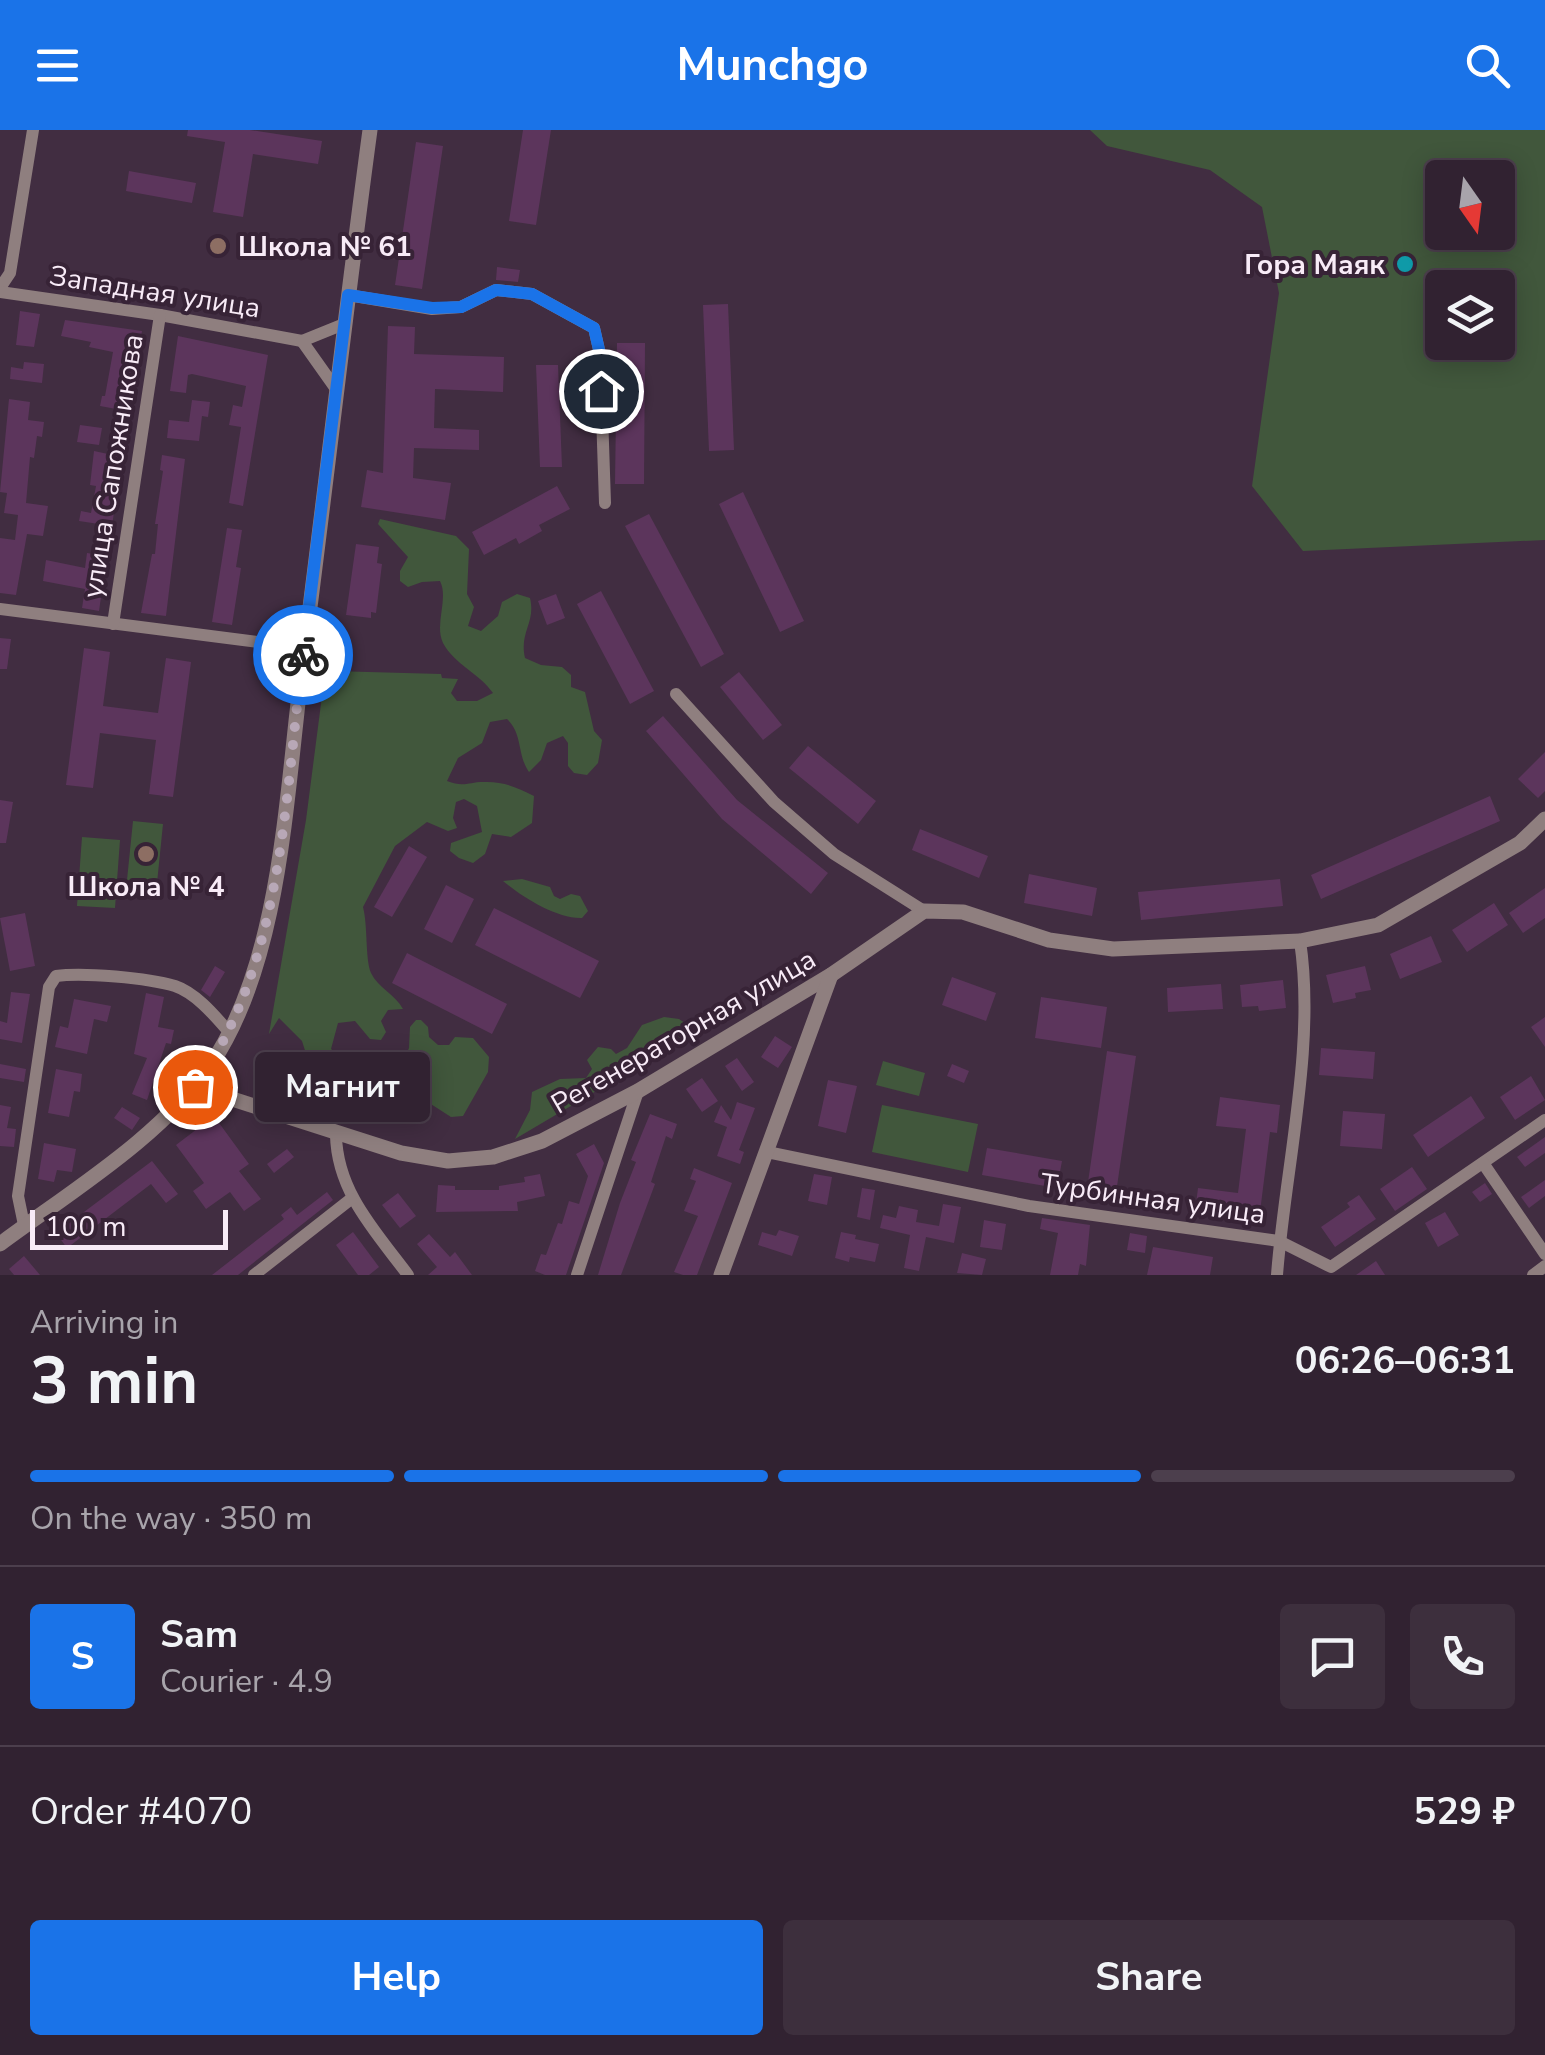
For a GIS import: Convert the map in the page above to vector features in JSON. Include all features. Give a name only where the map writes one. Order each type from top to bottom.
[{"type":"street","points":[[0,290],[10,273],[33,130]]},
{"type":"street","points":[[0,1244],[128,1148],[195,1087],[229,1032],[251,982],[278,856],[370,130]]},
{"type":"street","name":"Западная улица","points":[[0,290],[302,341]]},
{"type":"street","points":[[348,295],[432,308],[461,307],[496,290],[532,294],[594,328],[600,354],[605,504]]},
{"type":"street","name":"улица Сапожникова","points":[[114,624],[160,315]]},
{"type":"street","points":[[336,389],[302,341],[344,324]]},
{"type":"street","points":[[0,609],[304,648]]},
{"type":"street","points":[[676,694],[774,802],[834,854],[924,911],[963,912],[1049,940],[1113,949],[1300,941],[1378,925],[1520,843],[1545,819]]},
{"type":"street","name":"Регенераторная улица","points":[[195,1087],[401,1154],[448,1162],[493,1157],[542,1141],[638,1092],[831,975],[924,911]]},
{"type":"street","points":[[1277,1275],[1306,978],[1300,941]]},
{"type":"street","points":[[24,1226],[18,1196],[48,986],[56,976],[74,973],[178,987],[212,1012],[229,1032]]},
{"type":"street","points":[[721,1275],[831,975]]},
{"type":"street","points":[[578,1275],[638,1092]]},
{"type":"street","name":"Турбинная улица","points":[[767,1152],[1029,1206],[1280,1241],[1334,1271],[1545,1120]]},
{"type":"street","points":[[336,1135],[340,1171],[352,1200],[408,1275]]},
{"type":"street","points":[[1483,1164],[1545,1254]]},
{"type":"street","points":[[254,1275],[352,1200]]},
{"type":"street","points":[[1533,1275],[1545,1266]]},
{"type":"green space","points":[[1090,130],[1545,130],[1545,540],[1303,551],[1252,486],[1279,293],[1262,207],[1210,170],[1107,146]]},
{"type":"green space","points":[[380,519],[456,536],[469,549],[467,594],[474,607],[468,626],[481,631],[498,616],[502,602],[517,594],[530,598],[525,658],[541,665],[562,667],[571,675],[571,687],[585,692],[594,731],[602,740],[598,763],[587,775],[574,773],[568,766],[568,743],[563,736],[547,743],[541,760],[529,772],[512,725],[507,719],[490,722],[482,743],[458,758],[447,781],[500,783],[534,796],[532,823],[511,837],[492,834],[485,854],[473,863],[450,851],[451,843],[482,832],[477,806],[464,799],[456,802],[453,818],[457,828],[448,831],[427,822],[395,846],[363,907],[371,973],[403,1009],[388,1010],[381,1021],[386,1032],[381,1040],[370,1039],[355,1021],[338,1023],[331,1049],[394,1096],[396,1107],[376,1103],[309,1063],[302,1041],[279,1018],[269,1034],[306,820],[322,696],[332,671],[441,674],[442,678],[458,679],[451,693],[457,701],[477,701],[493,693],[443,643],[440,581],[408,587],[400,581],[400,571],[408,557],[378,524]]},
{"type":"green space","points":[[133,821],[163,824],[157,883],[127,880]]},
{"type":"green space","points":[[82,837],[120,840],[115,908],[77,906]]},
{"type":"green space","points":[[522,879],[550,887],[560,899],[571,894],[580,896],[588,911],[582,918],[562,915],[503,881]]},
{"type":"green space","points":[[664,1017],[688,1025],[691,1035],[515,1139],[530,1110],[532,1092],[560,1079],[586,1078],[592,1069],[587,1060],[598,1047],[616,1054],[627,1048],[642,1025]]},
{"type":"green space","points":[[416,1020],[428,1027],[429,1037],[438,1045],[449,1045],[455,1037],[473,1038],[489,1057],[488,1072],[463,1116],[451,1117],[406,1088],[400,1068],[409,1048],[410,1027]]},
{"type":"green space","points":[[883,1061],[925,1073],[919,1096],[876,1085]]},
{"type":"green space","points":[[882,1105],[978,1124],[968,1172],[872,1152]]},
{"type":"building","points":[[188,130],[250,130],[322,141],[318,164],[253,154],[243,217],[213,212],[225,142],[187,136]]},
{"type":"building","points":[[523,130],[551,130],[536,225],[509,221]]},
{"type":"building","points":[[416,142],[443,146],[422,289],[395,285]]},
{"type":"building","points":[[129,171],[196,183],[192,203],[126,191]]},
{"type":"building","points":[[497,267],[520,270],[518,282],[496,280]]},
{"type":"building","points":[[728,304],[734,450],[709,451],[703,305]]},
{"type":"building","points":[[20,311],[40,314],[34,347],[16,345]]},
{"type":"building","points":[[65,320],[142,331],[127,411],[100,406],[113,352],[89,347],[91,342],[61,336]]},
{"type":"building","points":[[388,326],[415,327],[414,354],[504,357],[503,392],[435,389],[434,428],[479,430],[479,450],[414,448],[413,478],[451,483],[445,520],[361,507],[367,470],[383,473]]},
{"type":"building","points":[[178,336],[268,355],[243,506],[229,503],[241,427],[229,425],[233,405],[242,407],[246,386],[192,374],[188,375],[186,393],[170,391]]},
{"type":"building","points":[[617,343],[645,343],[644,484],[615,484]]},
{"type":"building","points":[[24,362],[44,364],[42,383],[10,379],[11,367],[23,369]]},
{"type":"building","points":[[536,365],[558,365],[562,467],[540,467]]},
{"type":"building","points":[[9,399],[30,402],[28,420],[44,422],[34,458],[30,457],[26,503],[48,506],[43,536],[27,534],[16,595],[0,593],[0,538],[15,540],[18,515],[4,513],[7,493],[0,492]]},
{"type":"building","points":[[192,400],[210,402],[208,417],[202,416],[199,441],[167,438],[169,420],[189,422]]},
{"type":"building","points":[[80,425],[102,428],[99,445],[77,442]]},
{"type":"building","points":[[94,451],[122,457],[112,526],[79,521],[81,511],[91,513],[96,486],[90,485]]},
{"type":"building","points":[[162,455],[185,459],[166,616],[141,613],[155,554]]},
{"type":"building","points":[[557,486],[570,509],[539,525],[542,531],[519,544],[516,538],[484,555],[472,532]]},
{"type":"building","points":[[743,492],[804,621],[780,632],[719,504]]},
{"type":"building","points":[[649,514],[724,654],[701,667],[625,526]]},
{"type":"building","points":[[227,528],[242,530],[232,625],[212,622]]},
{"type":"building","points":[[356,544],[379,547],[377,563],[382,564],[376,613],[371,612],[371,618],[346,615]]},
{"type":"building","points":[[87,553],[107,556],[99,611],[82,608],[85,589],[43,581],[46,560],[85,568]]},
{"type":"building","points":[[601,591],[654,691],[630,704],[577,604]]},
{"type":"building","points":[[556,594],[565,618],[547,625],[538,601]]},
{"type":"building","points":[[0,638],[11,639],[7,669],[0,669]]},
{"type":"building","points":[[84,648],[110,652],[103,706],[158,713],[166,658],[191,662],[173,797],[149,794],[156,740],[100,733],[93,788],[66,785]]},
{"type":"building","points":[[739,672],[782,725],[763,740],[720,687]]},
{"type":"building","points":[[663,716],[737,800],[828,873],[811,894],[722,819],[646,731]]},
{"type":"building","points":[[808,746],[876,801],[858,824],[789,768]]},
{"type":"building","points":[[1545,752],[1545,791],[1538,798],[1518,779]]},
{"type":"building","points":[[1490,796],[1500,821],[1321,899],[1311,875]]},
{"type":"building","points":[[0,800],[13,802],[6,843],[0,843]]},
{"type":"building","points":[[920,829],[988,856],[979,878],[912,850]]},
{"type":"building","points":[[409,846],[427,857],[392,917],[374,907]]},
{"type":"building","points":[[1029,874],[1097,888],[1092,916],[1024,903]]},
{"type":"building","points":[[1280,879],[1283,906],[1141,920],[1138,892]]},
{"type":"building","points":[[446,885],[474,899],[452,943],[424,929]]},
{"type":"building","points":[[1545,888],[1545,918],[1523,933],[1509,913]]},
{"type":"building","points":[[1494,903],[1508,925],[1467,952],[1452,930]]},
{"type":"building","points":[[494,908],[599,961],[580,998],[475,945]]},
{"type":"building","points":[[25,913],[35,966],[10,971],[0,918]]},
{"type":"building","points":[[1431,936],[1442,962],[1400,979],[1390,954]]},
{"type":"building","points":[[407,953],[507,1004],[492,1034],[392,983]]},
{"type":"building","points":[[215,966],[225,972],[210,997],[201,990]]},
{"type":"building","points":[[1365,966],[1371,990],[1333,1003],[1326,975]]},
{"type":"building","points":[[952,977],[996,993],[986,1021],[942,1005]]},
{"type":"building","points":[[1283,980],[1286,1008],[1259,1011],[1258,1006],[1242,1007],[1240,985]]},
{"type":"building","points":[[1221,984],[1223,1009],[1168,1012],[1167,988]]},
{"type":"building","points":[[11,992],[30,994],[22,1043],[0,1039],[0,1021],[7,1023]]},
{"type":"building","points":[[146,993],[164,997],[158,1027],[174,1030],[147,1100],[132,1094],[147,1058],[134,1054]]},
{"type":"building","points":[[1041,997],[1107,1007],[1101,1048],[1035,1038]]},
{"type":"building","points":[[74,999],[111,1006],[107,1022],[94,1019],[87,1054],[55,1047],[60,1026],[68,1028]]},
{"type":"building","points":[[1545,1017],[1545,1047],[1531,1027]]},
{"type":"building","points":[[775,1036],[792,1047],[778,1068],[761,1057]]},
{"type":"building","points":[[1321,1048],[1375,1052],[1373,1079],[1319,1075]]},
{"type":"building","points":[[1107,1051],[1136,1056],[1115,1200],[1086,1196]]},
{"type":"building","points":[[737,1058],[754,1082],[742,1091],[725,1066]]},
{"type":"building","points":[[0,1064],[26,1069],[24,1082],[0,1078]]},
{"type":"building","points":[[952,1064],[969,1071],[964,1083],[947,1076]]},
{"type":"building","points":[[56,1069],[82,1074],[80,1092],[74,1091],[69,1117],[48,1113]]},
{"type":"building","points":[[1531,1076],[1545,1100],[1515,1120],[1500,1097]]},
{"type":"building","points":[[702,1078],[718,1101],[702,1112],[686,1089]]},
{"type":"building","points":[[828,1080],[857,1086],[846,1133],[818,1126]]},
{"type":"building","points":[[1471,1096],[1485,1118],[1428,1157],[1413,1135]]},
{"type":"building","points":[[1220,1097],[1280,1105],[1277,1133],[1270,1132],[1259,1220],[1195,1212],[1198,1188],[1238,1193],[1246,1129],[1216,1126]]},
{"type":"building","points":[[737,1102],[755,1108],[739,1150],[744,1152],[740,1164],[717,1156],[727,1127],[714,1122],[721,1105],[731,1120]]},
{"type":"building","points":[[0,1105],[11,1107],[7,1128],[16,1129],[14,1147],[0,1146]]},
{"type":"building","points":[[122,1107],[140,1118],[132,1130],[114,1118]]},
{"type":"building","points":[[1343,1111],[1385,1114],[1382,1149],[1340,1146]]},
{"type":"building","points":[[650,1114],[677,1124],[672,1139],[666,1136],[651,1182],[655,1184],[621,1275],[598,1275],[636,1162],[631,1160]]},
{"type":"building","points":[[214,1116],[249,1164],[239,1171],[261,1199],[244,1211],[230,1192],[206,1209],[193,1191],[204,1183],[176,1145]]},
{"type":"building","points":[[1545,1137],[1545,1153],[1525,1167],[1517,1157]]},
{"type":"building","points":[[44,1143],[76,1149],[72,1172],[57,1170],[54,1182],[38,1179]]},
{"type":"building","points":[[594,1144],[604,1163],[566,1275],[535,1271],[541,1254],[546,1255],[558,1223],[562,1224],[569,1201],[579,1204],[588,1176],[576,1154]]},
{"type":"building","points":[[987,1148],[1062,1161],[1057,1188],[982,1175]]},
{"type":"building","points":[[287,1149],[294,1157],[274,1173],[267,1164]]},
{"type":"building","points":[[152,1161],[178,1194],[166,1203],[151,1184],[67,1248],[56,1233]]},
{"type":"building","points":[[1412,1167],[1427,1189],[1395,1211],[1380,1189]]},
{"type":"building","points":[[694,1168],[732,1183],[697,1275],[683,1275],[674,1272],[698,1216],[684,1211],[696,1181],[690,1179]]},
{"type":"building","points":[[540,1174],[545,1196],[517,1202],[518,1211],[436,1212],[438,1185],[455,1186],[455,1190],[499,1190],[499,1186],[525,1182],[524,1177]]},
{"type":"building","points":[[814,1174],[832,1177],[827,1205],[808,1201]]},
{"type":"building","points":[[1545,1180],[1545,1196],[1529,1208],[1521,1197]]},
{"type":"building","points":[[1485,1183],[1492,1194],[1480,1202],[1472,1192]]},
{"type":"building","points":[[862,1188],[875,1190],[870,1220],[857,1217]]},
{"type":"building","points":[[327,1192],[333,1200],[238,1275],[212,1275],[284,1219],[281,1215],[291,1207],[297,1215]]},
{"type":"building","points":[[398,1193],[416,1216],[400,1228],[382,1205]]},
{"type":"building","points":[[1359,1195],[1376,1219],[1335,1247],[1321,1227],[1350,1207],[1347,1203]]},
{"type":"building","points":[[943,1204],[961,1207],[954,1243],[926,1237],[919,1271],[904,1268],[910,1235],[880,1228],[883,1215],[896,1218],[899,1206],[918,1210],[916,1222],[939,1226]]},
{"type":"building","points":[[1445,1212],[1459,1235],[1438,1247],[1425,1223]]},
{"type":"building","points":[[1042,1218],[1090,1225],[1086,1266],[1080,1264],[1078,1275],[1050,1275],[1058,1233],[1040,1229]]},
{"type":"building","points":[[984,1220],[1006,1224],[1002,1250],[980,1247]]},
{"type":"building","points":[[779,1230],[799,1236],[792,1256],[758,1245],[762,1232],[776,1236]]},
{"type":"building","points":[[353,1232],[379,1267],[369,1275],[358,1275],[336,1245]]},
{"type":"building","points":[[841,1232],[879,1244],[875,1262],[835,1258]]},
{"type":"building","points":[[1130,1233],[1147,1236],[1145,1253],[1127,1250]]},
{"type":"building","points":[[429,1234],[450,1257],[455,1252],[472,1275],[428,1275],[437,1267],[417,1244]]},
{"type":"building","points":[[1153,1247],[1213,1257],[1210,1275],[1147,1275]]},
{"type":"building","points":[[962,1253],[986,1259],[982,1275],[957,1273]]},
{"type":"building","points":[[24,1256],[40,1275],[14,1275],[9,1269]]},
{"type":"building","points":[[1376,1261],[1385,1275],[1356,1275]]},
{"type":"way so far","points":[[195,1087],[214,1061],[240,1010],[259,955],[278,856],[303,655]]},
{"type":"place","name":"Школа № 61","points":[[218,246]]},
{"type":"place","name":"Гора Маяк","points":[[1405,264]]},
{"type":"place","name":"Школа № 4","points":[[146,854]]},
{"type":"place","name":"Магнит","points":[[195,1087]]},
{"type":"route","points":[[303,655],[348,295],[432,308],[461,307],[496,290],[532,294],[594,328],[600,354],[601,391]]}]
